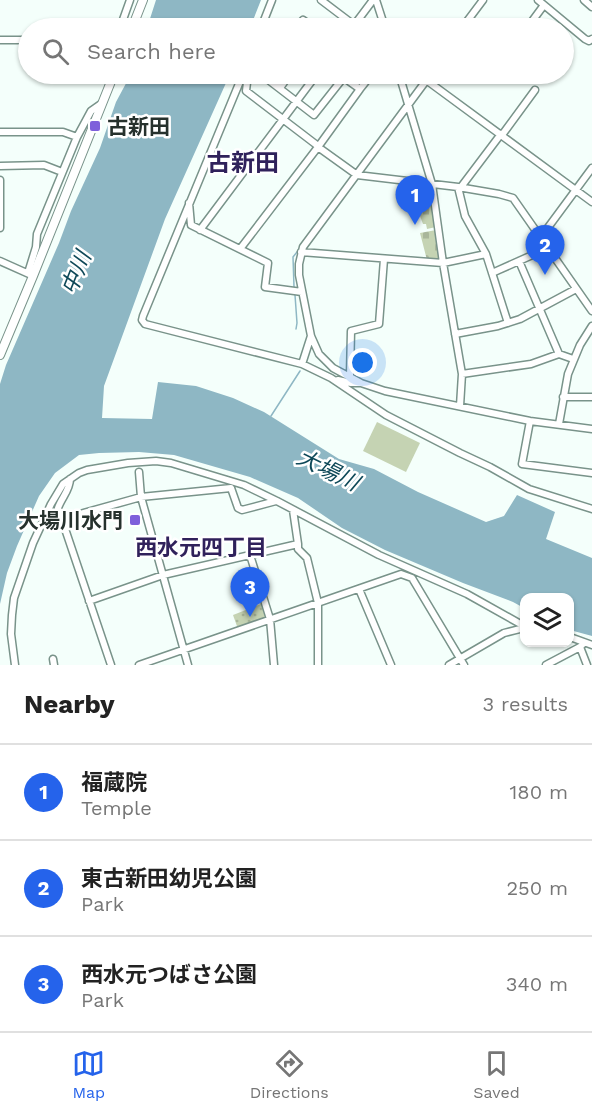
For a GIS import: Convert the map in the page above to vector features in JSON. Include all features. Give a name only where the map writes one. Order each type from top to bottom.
[{"type":"street","points":[[124,18],[130,0]]},
{"type":"street","points":[[136,18],[143,0]]},
{"type":"street","points":[[265,18],[272,0]]},
{"type":"street","points":[[321,0],[342,18]]},
{"type":"street","points":[[360,18],[375,0]]},
{"type":"street","points":[[375,0],[381,18]]},
{"type":"street","points":[[470,18],[483,0]]},
{"type":"street","points":[[538,0],[560,18]]},
{"type":"street","points":[[584,0],[592,7]]},
{"type":"street","points":[[534,18],[544,5]]},
{"type":"street","points":[[574,30],[585,39],[592,39]]},
{"type":"street","points":[[0,40],[18,40]]},
{"type":"street","points":[[0,355],[110,84]]},
{"type":"street","points":[[239,84],[143,316],[143,322],[302,364],[331,378],[386,415],[490,467],[520,485],[592,509]]},
{"type":"street","points":[[247,84],[246,91],[357,175],[460,187],[513,198],[592,311]]},
{"type":"street","points":[[274,84],[314,115],[335,84]]},
{"type":"street","points":[[280,88],[283,84]]},
{"type":"street","points":[[200,230],[310,84]]},
{"type":"street","points":[[353,84],[360,89]]},
{"type":"street","points":[[240,249],[364,84]]},
{"type":"street","points":[[402,84],[432,184],[462,374],[460,406]]},
{"type":"street","points":[[361,383],[328,364],[319,354],[311,336],[302,292],[298,269],[301,252],[424,84]]},
{"type":"street","points":[[438,84],[501,135],[592,202]]},
{"type":"street","points":[[508,323],[486,254],[465,216],[460,187],[534,90]]},
{"type":"street","points":[[31,275],[37,234],[62,172],[77,137],[92,111],[101,104]]},
{"type":"street","points":[[0,132],[63,132],[77,137]]},
{"type":"street","points":[[0,166],[44,165],[62,172]]},
{"type":"street","points":[[541,237],[592,168]]},
{"type":"street","points":[[0,180],[0,228]]},
{"type":"street","points":[[189,202],[191,225],[268,263],[265,287],[302,292]]},
{"type":"street","points":[[492,273],[548,248]]},
{"type":"street","points":[[301,252],[443,263],[486,254]]},
{"type":"street","points":[[350,376],[351,331],[379,324],[384,259]]},
{"type":"street","points":[[0,261],[31,275]]},
{"type":"street","points":[[519,261],[560,354]]},
{"type":"street","points":[[455,334],[520,320],[576,289]]},
{"type":"street","points":[[559,424],[573,359],[592,326]]},
{"type":"street","points":[[302,364],[311,336]]},
{"type":"street","points":[[462,374],[531,364],[560,354],[573,359]]},
{"type":"street","points":[[331,378],[530,421],[592,429]]},
{"type":"street","points":[[563,397],[592,397]]},
{"type":"street","points":[[530,421],[522,464],[592,473]]},
{"type":"street","points":[[15,665],[11,634],[17,591],[33,543],[58,491],[79,473],[128,463],[163,462],[244,485],[379,555],[467,594],[520,624]]},
{"type":"street","points":[[139,472],[141,497],[188,665]]},
{"type":"street","points":[[70,479],[70,487],[58,508],[111,665]]},
{"type":"street","points":[[62,519],[141,497],[231,488],[238,508],[242,510],[277,501]]},
{"type":"street","points":[[293,510],[298,549],[307,558],[318,603],[318,665]]},
{"type":"street","points":[[89,601],[163,575],[298,544]]},
{"type":"street","points":[[250,555],[270,619],[274,665]]},
{"type":"street","points":[[139,665],[401,574],[412,578],[464,665]]},
{"type":"street","points":[[359,589],[391,665]]},
{"type":"street","points":[[449,665],[504,633],[520,628]]},
{"type":"street","points":[[574,640],[582,645],[586,665]]},
{"type":"street","points":[[546,665],[582,645],[592,645]]},
{"type":"green space","points":[[432,202],[436,227],[427,229],[420,216],[415,217],[412,208]]},
{"type":"green space","points":[[436,230],[440,260],[427,260],[420,233]]},
{"type":"green space","points":[[377,422],[420,443],[406,472],[363,451]]},
{"type":"green space","points":[[261,604],[266,619],[238,629],[233,615]]},
{"type":"water","points":[[156,0],[261,0],[254,18],[150,18]]},
{"type":"water","points":[[126,84],[226,84],[165,219],[104,386],[102,418],[152,419],[158,382],[196,386],[233,398],[264,412],[339,459],[374,469],[418,492],[486,522],[504,516],[517,495],[555,512],[546,539],[592,558],[592,636],[574,631],[574,593],[520,593],[520,606],[385,550],[342,528],[298,498],[250,477],[174,455],[139,452],[79,455],[55,473],[39,496],[17,546],[7,573],[0,604],[0,384],[71,211],[100,148],[116,102]]},
{"type":"waterway","points":[[294,287],[293,257],[301,247]]},
{"type":"waterway","points":[[295,295],[296,329]]},
{"type":"waterway","points":[[271,416],[300,371]]},
{"type":"place","name":"古新田","points":[[95,126]]},
{"type":"place","name":"福蔵院","points":[[415,225]]},
{"type":"place","name":"東古新田幼児公園","points":[[545,275]]},
{"type":"place","name":"大場川水門","points":[[135,520]]},
{"type":"place","name":"西水元つばさ公園","points":[[250,617]]},
{"type":"district","name":"古新田","points":[[243,163]]},
{"type":"district","name":"西水元四丁目","points":[[201,547]]},
{"type":"water label","name":"中川","points":[[76,273]]},
{"type":"water label","name":"大場川","points":[[328,470]]}]
